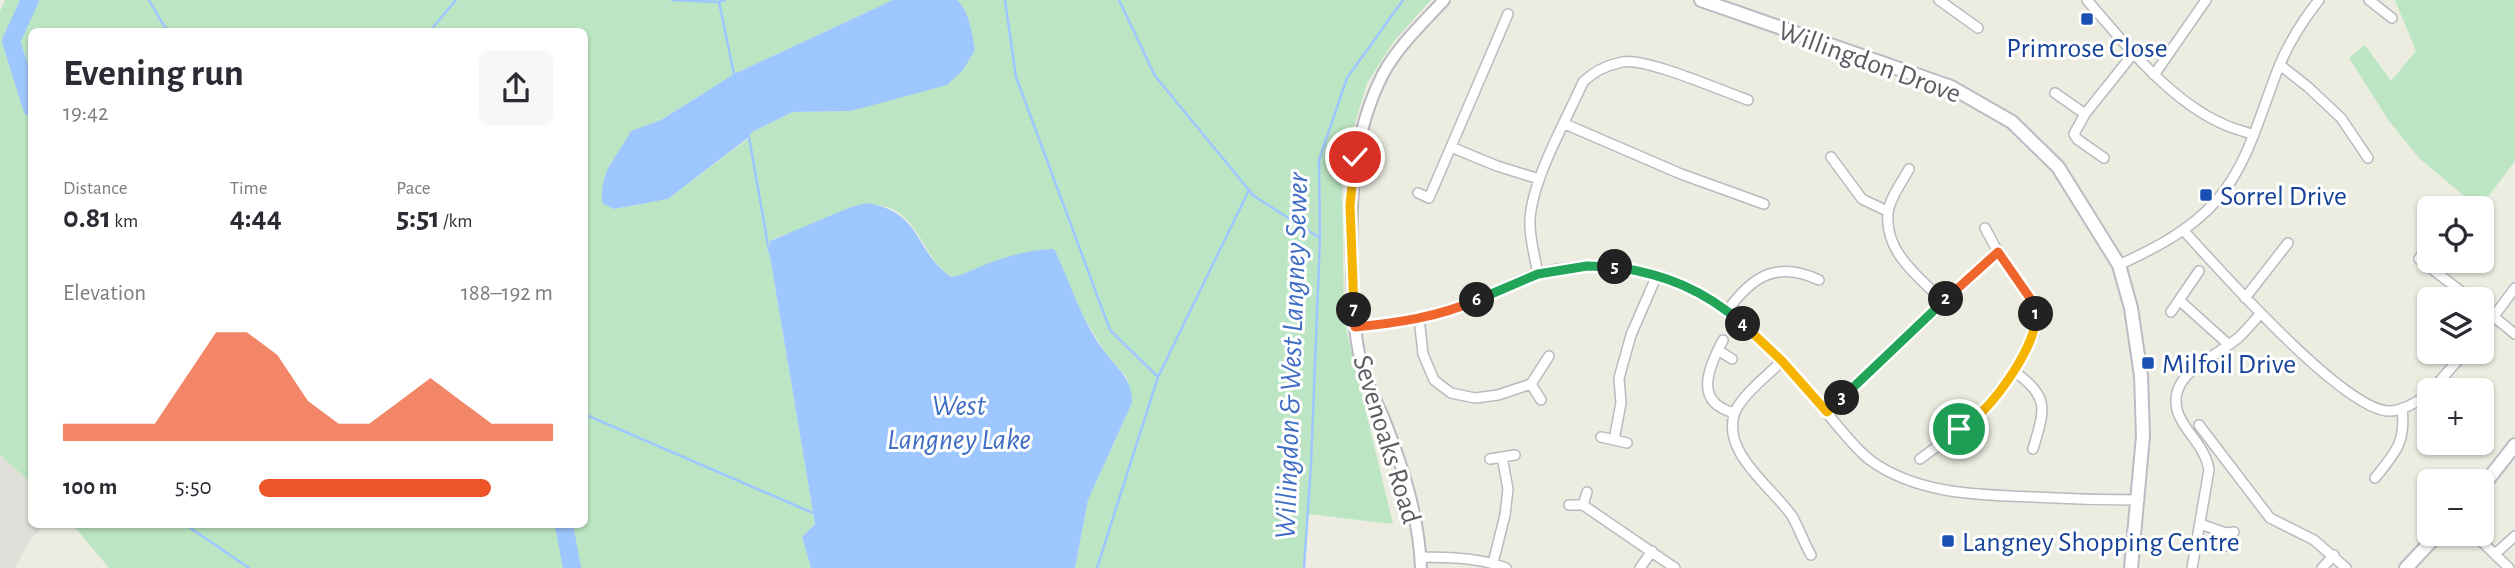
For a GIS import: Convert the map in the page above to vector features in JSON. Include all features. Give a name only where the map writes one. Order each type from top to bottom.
[{"type":"main road","name":"Willingdon Drove","points":[[1706,1],[1951,87],[2012,122],[2058,167],[2119,265],[2131,308],[2141,376],[2143,436],[2131,568]]},
{"type":"main road","points":[[2494,472],[2515,446]]},
{"type":"main road","points":[[2406,568],[2427,546]]},
{"type":"street","name":"Sevenoaks Road","points":[[1421,563],[1415,514],[1384,420],[1365,374],[1355,327],[1350,205],[1355,157],[1366,115],[1384,72],[1412,34],[1444,0]]},
{"type":"street","points":[[1939,0],[1978,28]]},
{"type":"street","points":[[2087,0],[2154,75],[2193,106],[2222,124],[2254,135]]},
{"type":"street","points":[[2154,75],[2206,0]]},
{"type":"street","points":[[2119,265],[2184,231],[2218,200],[2238,170],[2280,65],[2296,33],[2319,0]]},
{"type":"street","points":[[2369,0],[2392,18]]},
{"type":"street","points":[[1418,193],[1429,198],[1508,14]]},
{"type":"street","points":[[2104,158],[2074,134],[2085,114],[2133,54]]},
{"type":"street","points":[[1538,274],[1530,222],[1539,179],[1583,82],[1590,75],[1623,61],[1642,62],[1748,100]]},
{"type":"street","points":[[2280,65],[2341,118],[2368,158]]},
{"type":"street","points":[[2055,93],[2085,114]]},
{"type":"street","points":[[1565,124],[1681,174],[1764,204]]},
{"type":"street","points":[[1451,147],[1497,166],[1539,179]]},
{"type":"street","points":[[1831,156],[1862,199],[1887,211]]},
{"type":"street","points":[[1909,169],[1887,211],[1889,239],[1898,256],[1943,301]]},
{"type":"street","points":[[1920,459],[1981,414],[2014,371],[2034,334],[2036,316],[2032,301],[1985,228]]},
{"type":"street","points":[[2184,231],[2260,314],[2340,387],[2364,403],[2389,411],[2417,400]]},
{"type":"street","points":[[2245,298],[2288,243]]},
{"type":"street","points":[[1827,412],[1998,252]]},
{"type":"street","points":[[1355,327],[1419,318],[1456,309],[1538,274],[1587,266],[1616,267],[1657,275],[1691,287],[1727,311],[1782,361],[1869,459],[1897,475],[1922,484],[1968,494],[2139,500]]},
{"type":"street","points":[[1727,311],[1753,281],[1772,273],[1787,270],[1819,280]]},
{"type":"street","points":[[2171,312],[2199,271]]},
{"type":"street","points":[[2437,273],[2455,287]]},
{"type":"street","points":[[1614,440],[1621,403],[1619,378],[1631,335],[1657,275]]},
{"type":"street","points":[[2515,288],[2494,317],[2515,334]]},
{"type":"street","points":[[2179,300],[2229,345]]},
{"type":"street","points":[[2192,568],[2209,470],[2207,456],[2179,415],[2175,398],[2179,385],[2189,372],[2240,337],[2260,314]]},
{"type":"street","points":[[1419,318],[1423,354],[1434,380],[1451,393],[1475,398],[1498,395],[1531,384],[1549,356]]},
{"type":"street","points":[[1723,340],[1708,376],[1707,392],[1713,403],[1723,410],[1735,413]]},
{"type":"street","points":[[1718,350],[1732,359]]},
{"type":"street","points":[[1782,361],[1744,399],[1735,413],[1733,428],[1737,448],[1748,466],[1792,517],[1811,555]]},
{"type":"street","points":[[2443,378],[2455,364]]},
{"type":"street","points":[[2014,371],[2038,392],[2042,405],[2033,449]]},
{"type":"street","points":[[1531,384],[1541,400]]},
{"type":"street","points":[[2375,478],[2399,448],[2404,427],[2402,408]]},
{"type":"street","points":[[2199,425],[2270,518],[2314,540],[2346,568]]},
{"type":"street","points":[[1601,438],[1627,443]]},
{"type":"street","points":[[1490,459],[1515,455]]},
{"type":"street","points":[[1493,563],[1505,515],[1508,489],[1502,457]]},
{"type":"street","points":[[1583,505],[1587,492]]},
{"type":"street","points":[[1569,505],[1583,505],[1675,568]]},
{"type":"street","points":[[2200,524],[2230,532],[2226,547]]},
{"type":"street","points":[[2495,554],[2515,536]]},
{"type":"street","points":[[2487,546],[2509,568]]},
{"type":"street","points":[[1640,568],[1652,551]]},
{"type":"street","points":[[2322,568],[2334,555]]},
{"type":"street","points":[[1421,563],[1468,559],[1506,568]]},
{"type":"shaded area","points":[[0,455],[28,480],[28,528],[41,528],[29,541],[15,568],[0,568]]},
{"type":"green space","points":[[5,0],[893,0],[734,74],[661,120],[631,131],[609,165],[614,209],[668,199],[749,138],[752,132],[793,112],[851,111],[975,50],[968,17],[957,0],[1431,0],[1394,41],[1367,83],[1342,167],[1344,320],[1393,524],[1308,514],[1304,568],[1075,568],[1088,500],[1132,403],[1127,378],[1104,351],[1079,309],[977,268],[961,276],[951,277],[933,258],[909,222],[897,211],[869,205],[841,212],[770,241],[769,251],[815,524],[802,537],[811,568],[109,568],[76,528],[588,528],[588,28],[28,28],[28,480],[0,455],[0,11]]},
{"type":"green space","points":[[2395,0],[2515,0],[2515,161],[2489,196],[2464,196],[2419,158],[2389,121],[2349,58],[2365,45],[2391,81],[2416,51]]},
{"type":"water","points":[[893,0],[957,0],[965,11],[975,50],[963,70],[947,85],[851,111],[793,112],[752,132],[668,199],[614,209],[602,203],[606,173],[631,131],[661,120],[734,74]]},
{"type":"water","name":"West Langney Lake","points":[[867,203],[885,208],[908,223],[930,255],[951,277],[1015,255],[1054,249],[1089,328],[1124,375],[1132,395],[1132,403],[1088,500],[1075,568],[811,568],[802,537],[815,524],[769,251],[770,241],[851,207]]},
{"type":"waterway","points":[[28,95],[11,41],[30,0]]},
{"type":"waterway","points":[[149,0],[166,28]]},
{"type":"waterway","points":[[432,28],[456,0]]},
{"type":"waterway","points":[[672,0],[725,0]]},
{"type":"waterway","points":[[1005,0],[1016,77],[1110,330],[1158,377]]},
{"type":"waterway","points":[[1119,0],[1155,76],[1254,196],[1320,238]]},
{"type":"waterway","name":"Willingdon & West Langney Sewer","points":[[1304,568],[1320,238],[1319,160],[1347,78],[1403,0]]},
{"type":"waterway","points":[[719,2],[734,74]]},
{"type":"waterway","points":[[749,137],[769,251]]},
{"type":"waterway","points":[[1097,568],[1158,377],[1249,190]]},
{"type":"waterway","points":[[588,416],[813,513]]},
{"type":"waterway","points":[[190,528],[249,568]]},
{"type":"waterway","points":[[565,528],[572,568]]},
{"type":"place","name":"Primrose Close","points":[[2087,19]]},
{"type":"place","name":"Sorrel Drive","points":[[2206,195]]},
{"type":"place","name":"Milfoil Drive","points":[[2148,363]]},
{"type":"place","name":"Langney Shopping Centre","points":[[1948,541]]},
{"type":"route","points":[[1355,157],[1350,205],[1355,327],[1394,323],[1456,309],[1538,274],[1587,266],[1616,267],[1657,275],[1691,287],[1727,311],[1782,361],[1827,412],[1998,252],[2032,301],[2036,316],[2034,334],[2014,371],[1981,414],[1959,429]]}]
